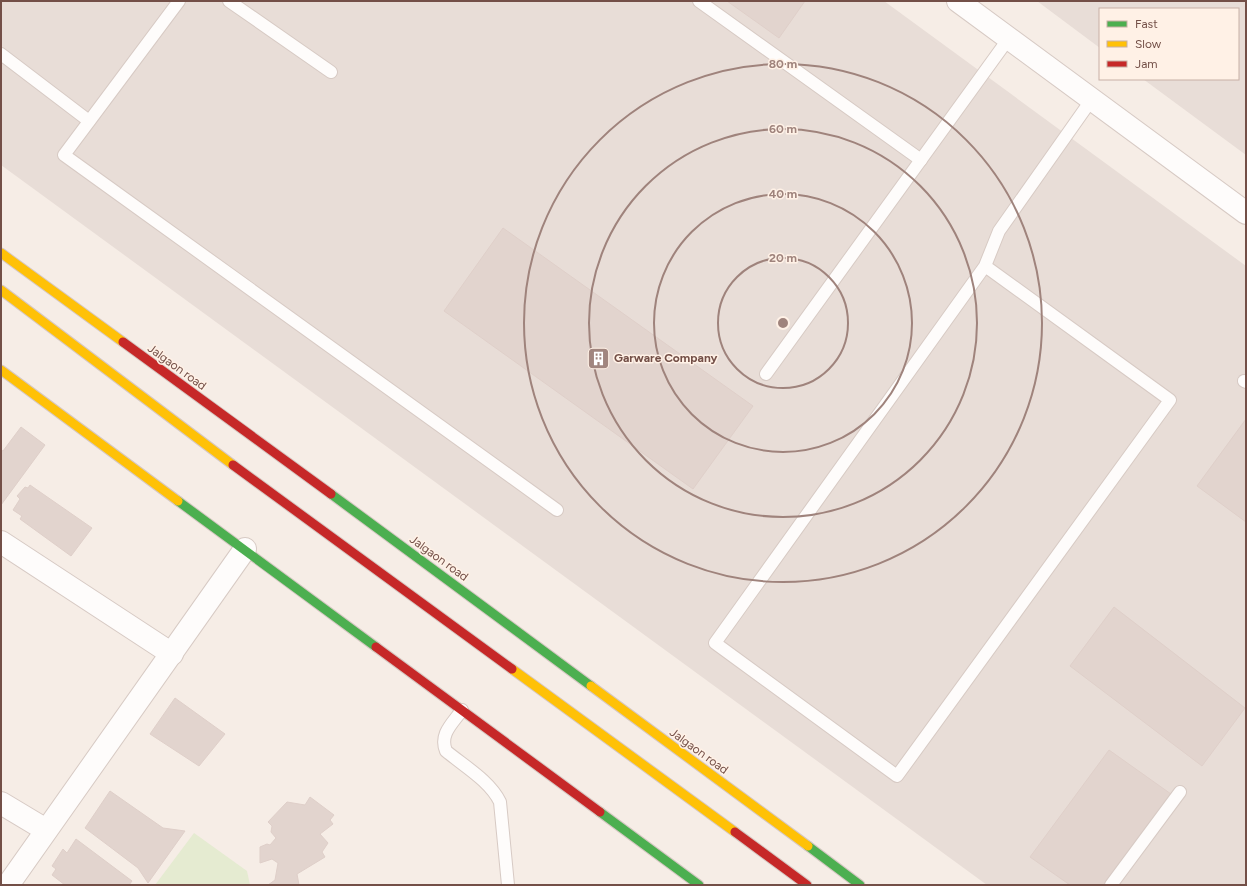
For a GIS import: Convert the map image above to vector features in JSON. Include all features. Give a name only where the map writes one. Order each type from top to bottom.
[{"type":"main road","name":"Jalgaon road","points":[[1,253],[415,556],[860,885]]},
{"type":"main road","points":[[1,290],[186,431],[807,885]]},
{"type":"main road","points":[[1,370],[699,885]]},
{"type":"street","points":[[958,1],[1246,213]]},
{"type":"street","points":[[1,542],[172,654]]},
{"type":"street","points":[[8,885],[245,549]]},
{"type":"street","points":[[1,803],[46,830]]},
{"type":"lane","points":[[179,1],[64,155],[557,510]]},
{"type":"lane","points":[[229,1],[331,72]]},
{"type":"lane","points":[[699,1],[921,160]]},
{"type":"lane","points":[[766,374],[1008,38]]},
{"type":"lane","points":[[1,54],[89,120]]},
{"type":"lane","points":[[985,266],[1170,400],[897,776],[715,642],[985,266],[999,231],[1092,99]]},
{"type":"lane","points":[[462,710],[444,736],[443,744],[446,751],[490,786],[500,802],[508,885]]},
{"type":"lane","points":[[1111,885],[1180,792]]},
{"type":"shaded area","points":[[1,1],[884,1],[1246,266],[1246,885],[987,885],[1,165]]},
{"type":"shaded area","points":[[1037,1],[1246,1],[1246,155],[1144,80],[1239,80],[1239,8],[1099,8],[1099,47]]},
{"type":"green space","points":[[194,833],[247,871],[250,885],[155,885]]},
{"type":"building","points":[[727,1],[805,1],[779,38]]},
{"type":"building","name":"Garware Company","points":[[503,228],[753,406],[693,489],[444,311]]},
{"type":"building","points":[[1246,419],[1246,522],[1197,486]]},
{"type":"building","points":[[21,427],[45,445],[1,505],[1,450],[3,451]]},
{"type":"building","points":[[30,485],[92,528],[71,556],[20,519],[22,516],[13,510],[20,499],[17,496],[25,487],[28,488]]},
{"type":"building","points":[[1114,607],[1245,708],[1202,766],[1070,666]]},
{"type":"building","points":[[175,698],[225,734],[199,766],[150,734]]},
{"type":"building","points":[[1109,750],[1171,794],[1105,885],[1070,885],[1030,857]]},
{"type":"building","points":[[110,791],[163,828],[185,831],[148,883],[138,868],[85,828]]},
{"type":"building","points":[[310,797],[334,815],[330,820],[333,824],[320,834],[328,843],[322,852],[325,857],[297,874],[299,885],[268,885],[275,880],[278,863],[272,859],[260,863],[260,847],[267,844],[270,845],[276,838],[271,832],[272,826],[268,822],[287,802],[305,805]]},
{"type":"building","points":[[76,839],[132,881],[129,885],[65,885],[52,875],[56,869],[52,866],[63,849],[67,853]]},
{"type":"traffic: fast","points":[[331,494],[591,686]]},
{"type":"traffic: fast","points":[[178,501],[376,647]]},
{"type":"traffic: fast","points":[[600,812],[699,885]]},
{"type":"traffic: fast","points":[[808,846],[860,885]]},
{"type":"traffic: slow","points":[[1,253],[123,342]]},
{"type":"traffic: slow","points":[[1,290],[233,465]]},
{"type":"traffic: slow","points":[[1,370],[178,501]]},
{"type":"traffic: slow","points":[[512,669],[735,832]]},
{"type":"traffic: slow","points":[[591,686],[808,846]]},
{"type":"traffic: jam","points":[[123,342],[331,494]]},
{"type":"traffic: jam","points":[[233,465],[512,669]]},
{"type":"traffic: jam","points":[[376,647],[600,812]]},
{"type":"traffic: jam","points":[[735,832],[807,885]]},
{"type":"place","name":"Garware Company","points":[[598,358]]}]
